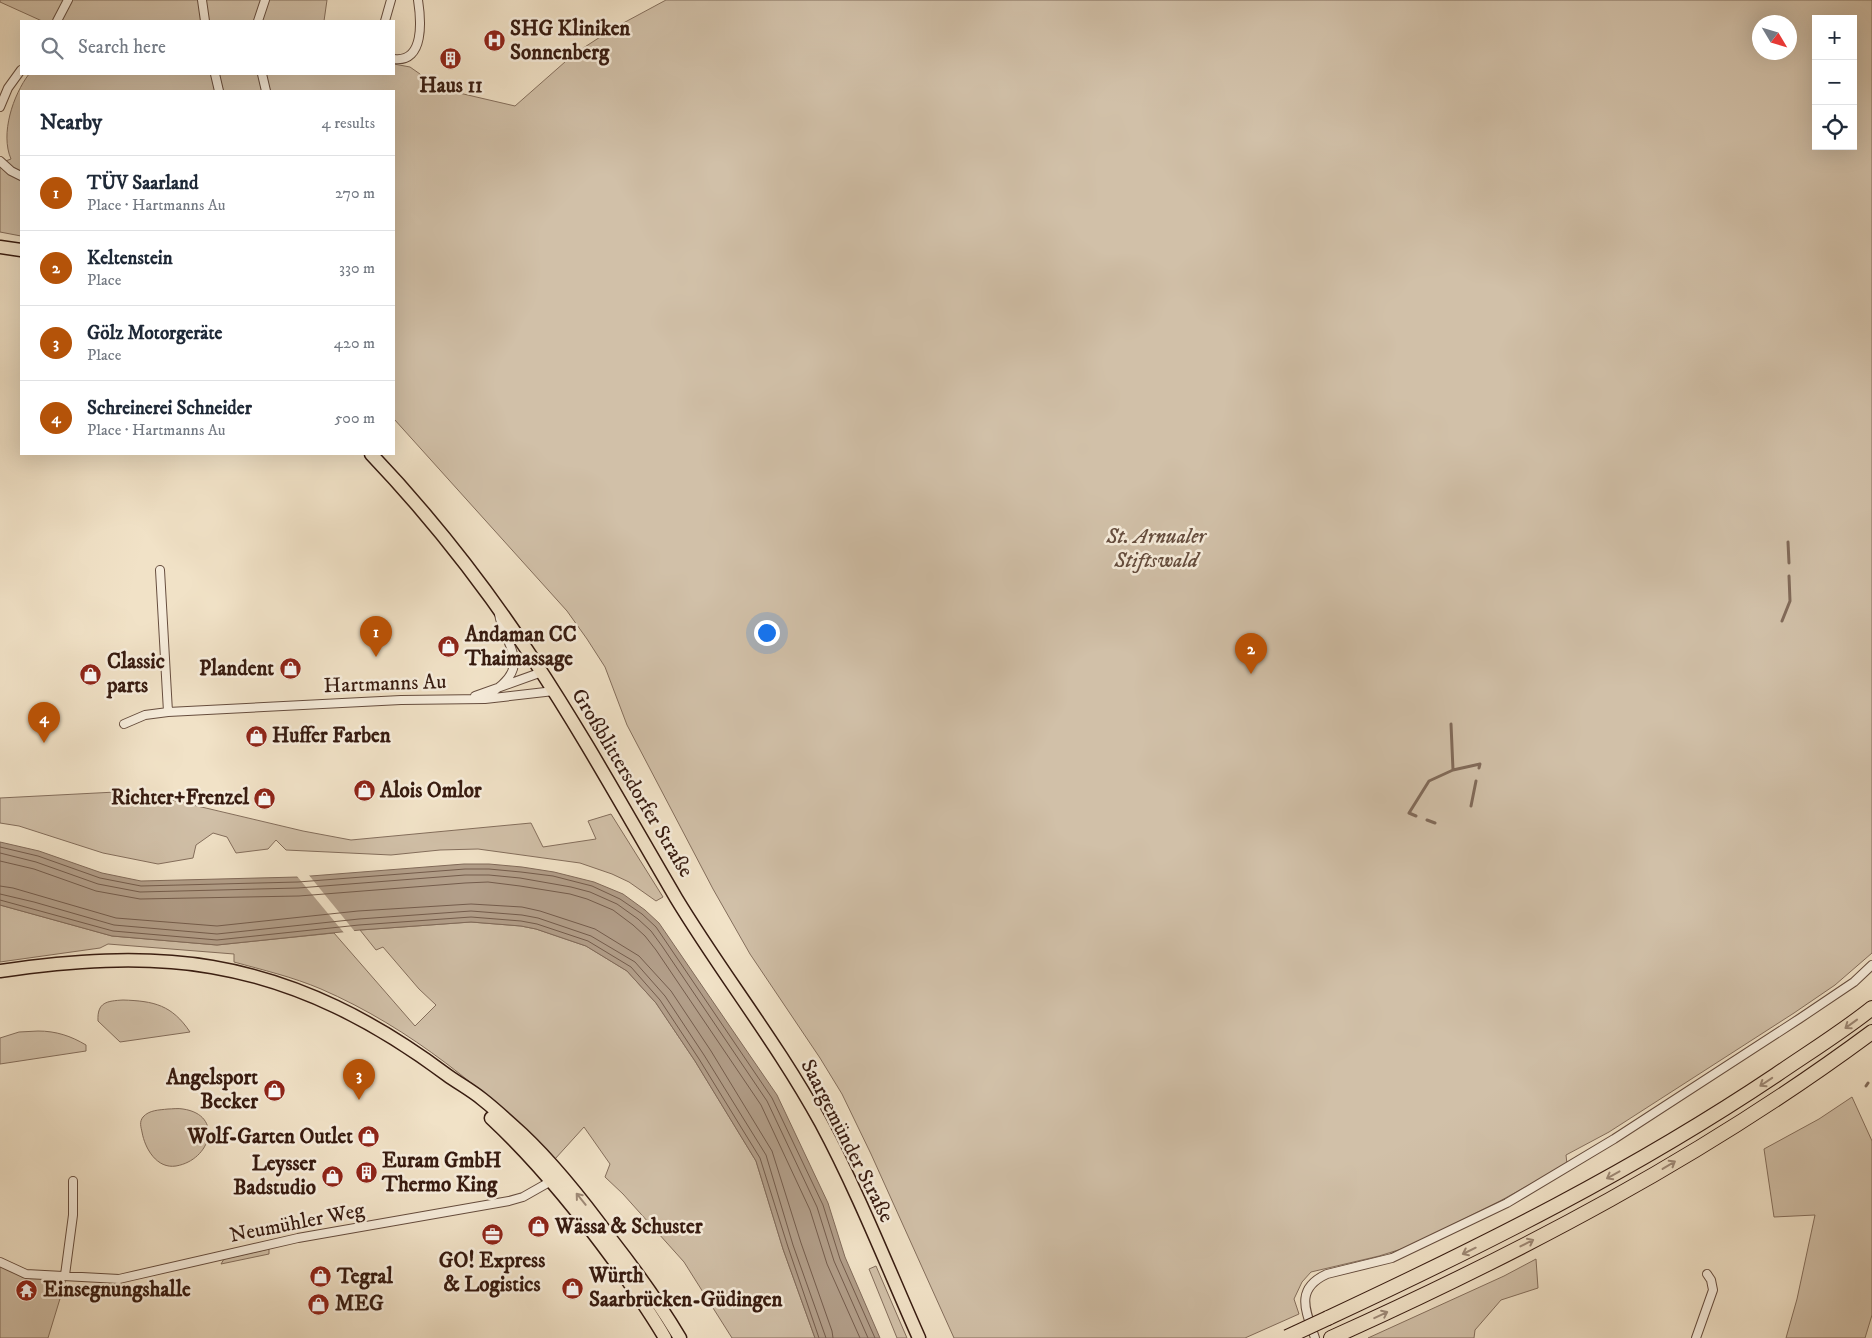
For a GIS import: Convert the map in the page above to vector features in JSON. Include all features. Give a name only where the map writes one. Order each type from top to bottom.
[{"type":"highway","points":[[1286,1337],[1472,1250],[1669,1144],[1807,1055],[1872,1008]]},
{"type":"highway","points":[[1334,1337],[1482,1267],[1601,1205],[1713,1138],[1843,1054],[1872,1032]]},
{"type":"main road","points":[[0,247],[20,250]]},
{"type":"main road","name":"Großblittersdorfer Straße","points":[[372,455],[423,511],[471,571],[542,672],[678,900],[708,946]]},
{"type":"main road","name":"Saargemünder Straße","points":[[708,946],[821,1123],[869,1223],[918,1338]]},
{"type":"main road","points":[[0,971],[48,965],[117,961],[183,963],[240,973],[291,987],[339,1007],[385,1031],[450,1077],[529,1154],[580,1198],[642,1280],[680,1338]]},
{"type":"main road","points":[[556,1178],[640,1297],[665,1338]]},
{"type":"street","points":[[58,20],[68,0]]},
{"type":"street","points":[[202,0],[205,20]]},
{"type":"street","points":[[258,20],[265,0]]},
{"type":"street","points":[[385,20],[391,0]]},
{"type":"street","points":[[395,59],[408,56],[416,48],[420,33],[418,0]]},
{"type":"street","points":[[0,107],[8,88],[20,71]]},
{"type":"street","points":[[215,75],[219,90]]},
{"type":"street","points":[[262,75],[266,90]]},
{"type":"street","points":[[0,161],[11,171],[20,176]]},
{"type":"street","points":[[160,570],[168,712]]},
{"type":"street","name":"Hartmanns Au","points":[[494,690],[504,682],[512,670],[515,661],[514,652],[500,622],[498,609]]},
{"type":"street","name":"Hartmanns Au","points":[[469,698],[542,672]]},
{"type":"street","name":"Hartmanns Au","points":[[124,724],[145,715],[168,712],[493,698],[554,691]]},
{"type":"street","points":[[1315,1338],[1304,1301],[1308,1288],[1318,1278],[1327,1274],[1382,1261],[1412,1249],[1528,1191],[1614,1139],[1799,1019],[1840,992],[1872,965]]},
{"type":"street","name":"Neumühler Weg","points":[[0,1262],[26,1274],[119,1279],[298,1238],[509,1201],[523,1197],[556,1178]]},
{"type":"street","points":[[65,1275],[73,1215],[73,1181]]},
{"type":"street","points":[[1696,1338],[1713,1290],[1711,1280],[1707,1274]]},
{"type":"green space","points":[[0,0],[327,0],[324,20],[40,20],[0,2]]},
{"type":"green space","name":"St. Arnualer Stiftswald","points":[[666,0],[1872,0],[1872,953],[1835,985],[1794,1013],[1609,1132],[1566,1155],[1567,1164],[1500,1201],[1408,1247],[1311,1272],[1302,1282],[1294,1299],[1299,1314],[1245,1338],[954,1338],[842,1094],[750,954],[713,889],[627,725],[605,667],[567,611],[395,420],[395,90],[20,90],[20,236],[0,232],[0,163],[11,159],[7,138],[10,115],[18,93],[28,75],[395,75],[395,64],[410,67],[420,74],[429,86],[515,106],[574,54],[614,28]]},
{"type":"green space","points":[[116,792],[172,800],[303,831],[351,840],[531,823],[543,847],[596,839],[588,821],[611,814],[663,897],[656,901],[629,882],[580,863],[478,849],[440,850],[391,855],[286,850],[276,840],[268,849],[236,853],[227,837],[213,833],[196,845],[193,858],[158,864],[103,853],[19,826],[0,823],[0,798]]},
{"type":"green space","points":[[0,905],[112,936],[217,945],[334,933],[415,1026],[436,1005],[419,989],[383,947],[376,950],[360,930],[471,922],[536,929],[586,946],[627,971],[656,1003],[695,1061],[756,1161],[783,1249],[815,1338],[732,1338],[684,1262],[623,1194],[605,1177],[610,1164],[584,1127],[555,1159],[502,1109],[446,1063],[386,1022],[321,989],[278,974],[234,962],[234,954],[108,944],[100,948],[0,962]]},
{"type":"green space","points":[[123,1000],[153,1003],[161,1006],[176,1016],[190,1032],[120,1042],[98,1021],[98,1015],[101,1006],[104,1004]]},
{"type":"green space","points":[[19,1032],[57,1033],[75,1039],[86,1045],[86,1051],[0,1064],[0,1038]]},
{"type":"green space","points":[[1852,1097],[1872,1141],[1872,1315],[1865,1338],[1786,1338],[1797,1299],[1815,1215],[1774,1217],[1764,1149],[1819,1119]]},
{"type":"green space","points":[[168,1109],[181,1109],[196,1113],[204,1120],[208,1128],[208,1138],[198,1155],[188,1162],[176,1166],[163,1164],[153,1157],[146,1145],[141,1126],[143,1117],[148,1113]]},
{"type":"green space","points":[[269,1249],[269,1254],[221,1264],[224,1259]]},
{"type":"green space","points":[[1536,1259],[1538,1288],[1501,1300],[1475,1330],[1474,1338],[1368,1338],[1504,1276]]},
{"type":"green space","points":[[0,1265],[22,1277],[66,1279],[48,1338],[0,1338]]},
{"type":"green space","points":[[876,1266],[907,1338],[897,1338],[869,1269]]},
{"type":"water","points":[[0,842],[39,851],[102,873],[141,881],[298,877],[464,864],[489,864],[554,872],[594,882],[623,894],[659,923],[777,1095],[828,1203],[845,1257],[880,1338],[815,1338],[783,1249],[756,1161],[695,1061],[656,1003],[627,971],[586,946],[536,929],[471,922],[360,930],[217,945],[112,936],[0,905]]},
{"type":"pier","points":[[308,874],[356,933],[345,934],[296,875]]},
{"type":"waterway","points":[[1788,542],[1789,563]]},
{"type":"waterway","points":[[1782,621],[1790,601],[1789,576]]},
{"type":"waterway","points":[[1451,724],[1453,770]]},
{"type":"waterway","points":[[1416,816],[1409,813],[1429,781],[1453,770],[1480,764],[1479,768]]},
{"type":"waterway","points":[[1471,806],[1476,781]]},
{"type":"waterway","points":[[1427,820],[1435,823]]},
{"type":"place","name":"SHG Kliniken Sonnenberg","points":[[494,41]]},
{"type":"place","name":"Haus 11","points":[[451,59]]},
{"type":"place","name":"Andaman CC Thaimassage","points":[[449,647]]},
{"type":"place","name":"TÜV Saarland","points":[[376,657]]},
{"type":"place","name":"Plandent","points":[[290,669]]},
{"type":"place","name":"Classic parts","points":[[91,674]]},
{"type":"place","name":"Keltenstein","points":[[1251,674]]},
{"type":"place","name":"Huffer Farben","points":[[256,736]]},
{"type":"place","name":"Schreinerei Schneider","points":[[44,743]]},
{"type":"place","name":"Alois Omlor","points":[[364,791]]},
{"type":"place","name":"Richter+Frenzel","points":[[265,798]]},
{"type":"place","name":"Angelsport Becker","points":[[274,1090]]},
{"type":"place","name":"Gölz Motorgeräte","points":[[359,1100]]},
{"type":"place","name":"Wolf-Garten Outlet","points":[[369,1137]]},
{"type":"place","name":"Euram GmbH Thermo King","points":[[366,1173]]},
{"type":"place","name":"Leysser Badstudio","points":[[332,1176]]},
{"type":"place","name":"Wässa & Schuster","points":[[539,1227]]},
{"type":"place","name":"GO! Express & Logistics","points":[[492,1234]]},
{"type":"place","name":"Tegral","points":[[321,1277]]},
{"type":"place","name":"Würth Saarbrücken-Güdingen","points":[[573,1288]]},
{"type":"place","name":"Einsegnungshalle","points":[[27,1290]]},
{"type":"place","name":"MEG","points":[[319,1304]]}]
